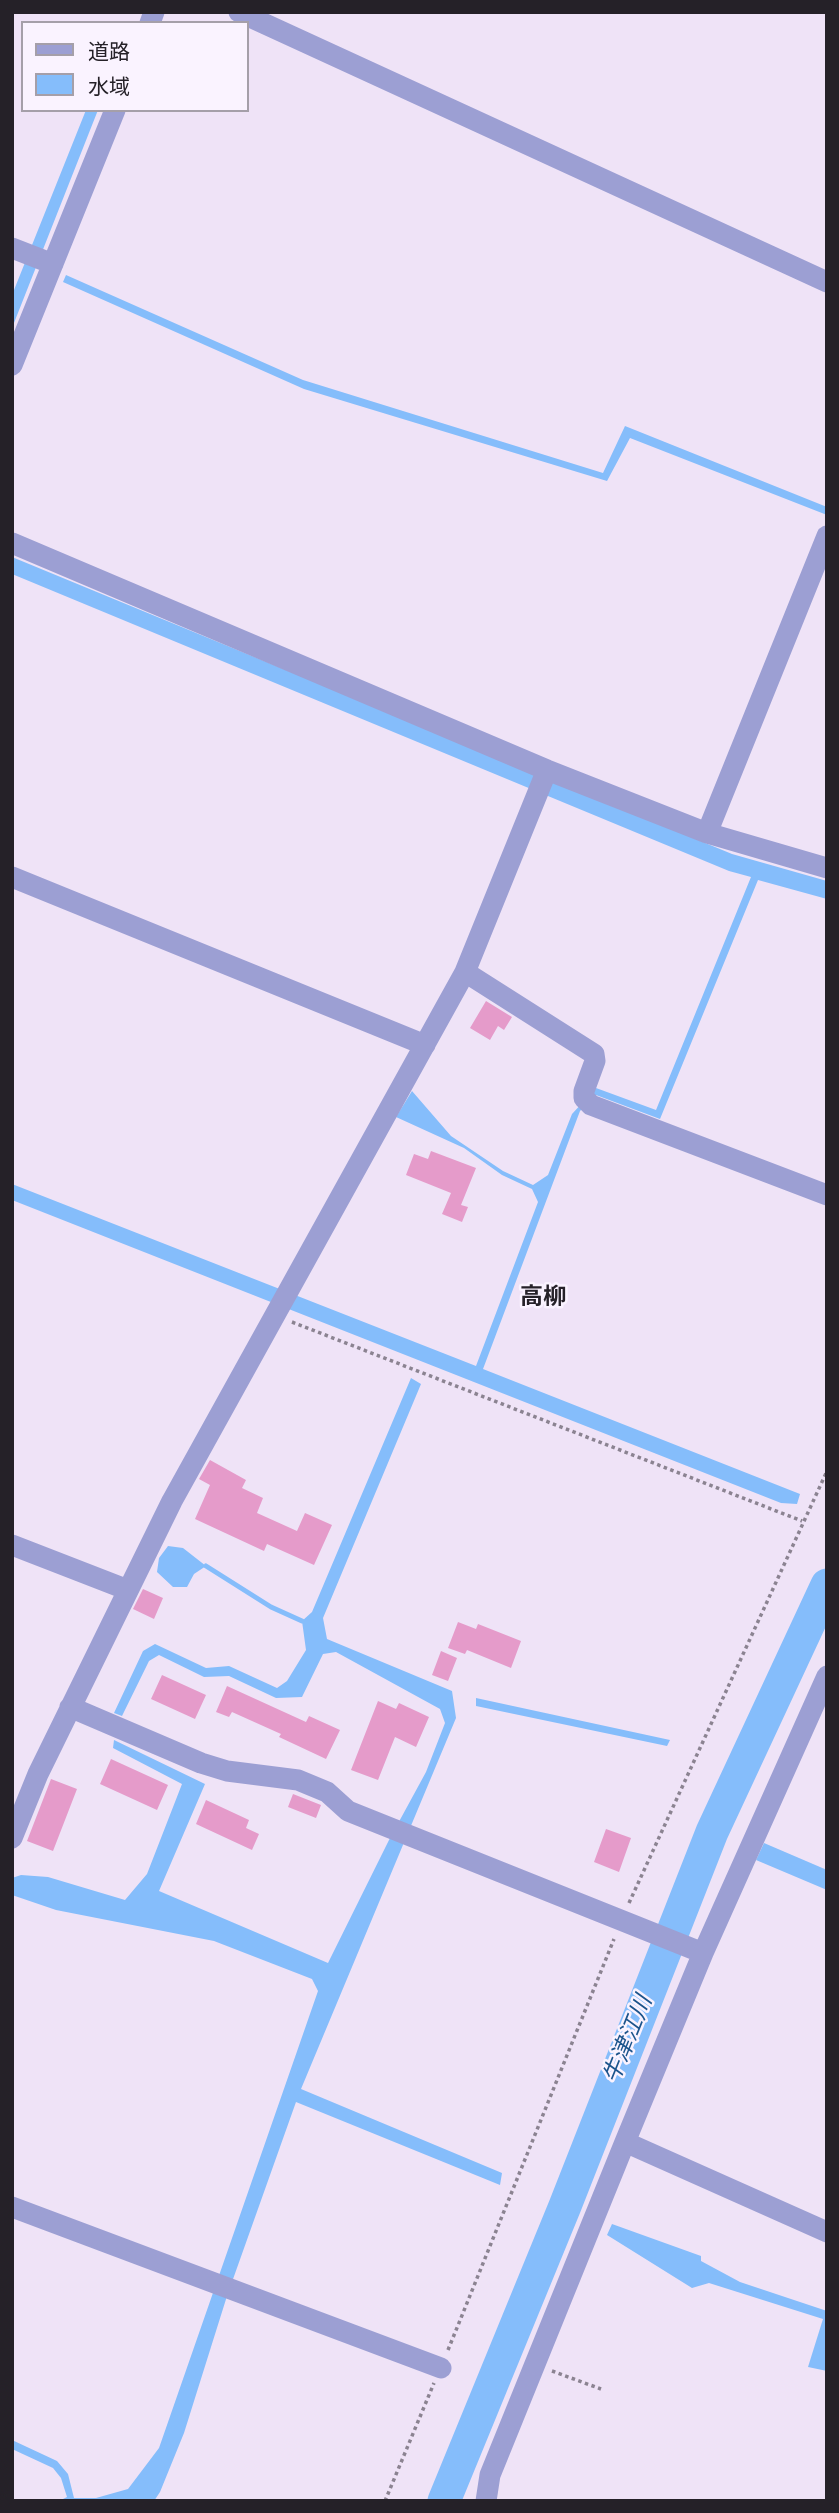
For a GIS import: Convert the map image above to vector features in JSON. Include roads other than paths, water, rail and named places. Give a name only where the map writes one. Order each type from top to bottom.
[{"type":"street","points":[[239,12],[827,282]]},
{"type":"street","points":[[12,365],[113,112]]},
{"type":"street","points":[[18,250],[53,264]]},
{"type":"street","points":[[707,833],[827,536]]},
{"type":"street","points":[[12,543],[547,770],[707,833],[827,868]]},
{"type":"street","points":[[12,1838],[38,1774],[172,1501],[465,972],[547,770]]},
{"type":"street","points":[[12,877],[425,1045]]},
{"type":"street","points":[[465,972],[594,1055],[595,1061],[584,1091],[587,1101],[827,1195]]},
{"type":"street","points":[[12,1545],[128,1590]]},
{"type":"street","points":[[486,2501],[490,2475],[533,2365],[703,1953],[827,1676]]},
{"type":"street","points":[[70,1707],[201,1763],[227,1771],[298,1780],[327,1792],[348,1811],[703,1953]]},
{"type":"street","points":[[625,2142],[827,2232]]},
{"type":"street","points":[[12,2207],[440,2368]]},
{"type":"water","points":[[85,112],[97,112],[12,328],[12,295]]},
{"type":"water","points":[[66,275],[303,380],[603,473],[625,426],[827,507],[827,515],[630,438],[607,481],[304,389],[63,282]]},
{"type":"water","points":[[12,557],[732,854],[827,881],[827,899],[758,880],[660,1119],[596,1095],[580,1111],[483,1369],[800,1494],[797,1504],[781,1503],[12,1200],[12,1184],[476,1366],[538,1202],[532,1189],[502,1175],[464,1148],[396,1117],[412,1091],[451,1136],[503,1171],[533,1185],[548,1175],[572,1114],[596,1088],[656,1110],[751,877],[729,871],[12,574]]},
{"type":"water","points":[[411,1378],[421,1384],[323,1618],[327,1639],[452,1691],[456,1718],[301,2089],[502,2173],[500,2185],[296,2102],[227,2296],[184,2433],[160,2492],[154,2501],[59,2501],[67,2497],[61,2478],[53,2468],[12,2449],[12,2440],[57,2461],[68,2474],[74,2498],[96,2498],[128,2489],[159,2448],[318,1991],[312,1979],[214,1941],[56,1910],[12,1895],[12,1878],[21,1875],[48,1877],[125,1900],[147,1874],[182,1784],[113,1748],[114,1740],[205,1784],[159,1891],[328,1963],[426,1772],[445,1723],[440,1709],[336,1652],[323,1654],[302,1697],[276,1698],[229,1676],[204,1677],[159,1655],[149,1661],[122,1716],[114,1713],[143,1651],[155,1644],[206,1668],[229,1666],[277,1688],[287,1681],[306,1650],[302,1621],[312,1612]]},
{"type":"water","points":[[168,1546],[183,1548],[206,1566],[194,1574],[187,1587],[173,1587],[157,1572],[159,1558]]},
{"type":"water","points":[[476,1698],[670,1740],[667,1746],[476,1706]]},
{"type":"water","points":[[764,1843],[827,1870],[827,1890],[756,1860]]},
{"type":"water","points":[[612,2224],[701,2256],[701,2261],[740,2282],[827,2311],[827,2371],[808,2367],[823,2319],[709,2283],[692,2288],[607,2235]]},
{"type":"waterway","points":[[206,1566],[271,1607],[302,1621]]},
{"type":"waterway","name":"牛津江川","points":[[444,2501],[565,2206],[712,1832],[827,1585]]},
{"type":"district","name":"高柳","points":[[543,1298]]}]
